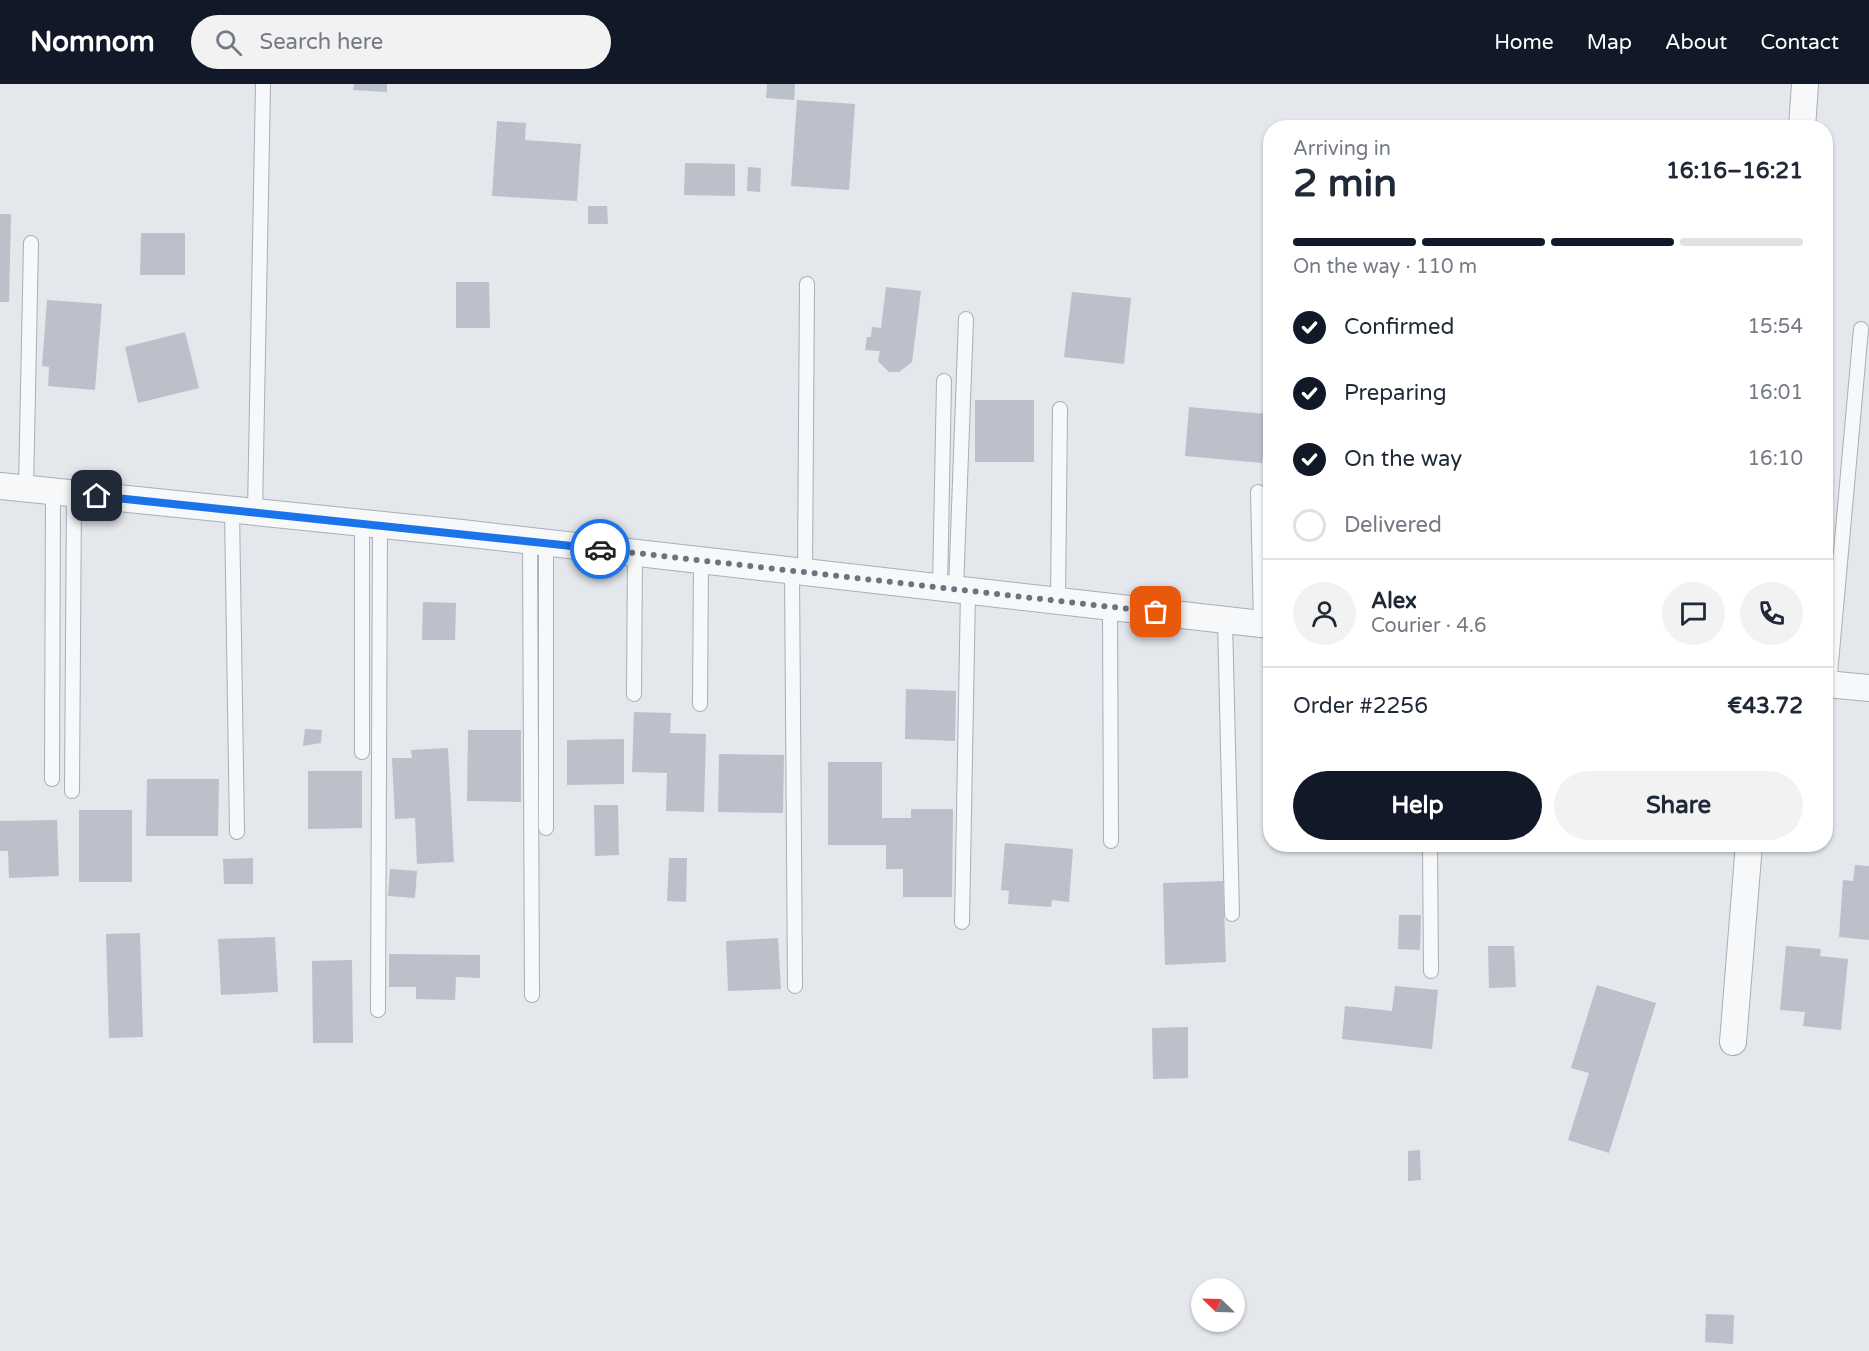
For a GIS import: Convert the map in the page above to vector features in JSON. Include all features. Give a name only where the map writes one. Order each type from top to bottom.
[{"type":"street","points":[[1803,120],[1805,84]]},
{"type":"street","points":[[0,486],[538,542],[1263,624]]},
{"type":"street","points":[[1833,685],[1869,688]]},
{"type":"street","points":[[1733,1042],[1748,852]]},
{"type":"lane","points":[[237,832],[244,511],[263,84]]},
{"type":"lane","points":[[26,489],[31,243]]},
{"type":"lane","points":[[795,987],[798,572],[807,284]]},
{"type":"lane","points":[[955,589],[966,319]]},
{"type":"lane","points":[[1833,621],[1861,329]]},
{"type":"lane","points":[[944,381],[955,589],[962,922]]},
{"type":"lane","points":[[1058,601],[1060,410]]},
{"type":"lane","points":[[1258,492],[1263,574]]},
{"type":"lane","points":[[52,779],[64,493]]},
{"type":"lane","points":[[64,493],[72,791]]},
{"type":"lane","points":[[362,752],[371,524]]},
{"type":"lane","points":[[371,524],[378,1010]]},
{"type":"lane","points":[[538,542],[546,828]]},
{"type":"lane","points":[[532,995],[538,542]]},
{"type":"lane","points":[[634,694],[635,553]]},
{"type":"lane","points":[[700,704],[701,561]]},
{"type":"lane","points":[[1110,607],[1111,841]]},
{"type":"lane","points":[[1225,620],[1232,915]]},
{"type":"lane","points":[[1430,852],[1431,971]]},
{"type":"building","points":[[354,84],[387,84],[387,92],[353,90]]},
{"type":"building","points":[[767,84],[795,84],[794,100],[766,98]]},
{"type":"building","points":[[797,100],[855,104],[849,190],[791,186]]},
{"type":"building","points":[[497,121],[526,123],[525,140],[581,144],[577,201],[492,196]]},
{"type":"building","points":[[685,163],[735,164],[735,196],[684,195]]},
{"type":"building","points":[[748,167],[761,168],[760,192],[747,191]]},
{"type":"building","points":[[588,206],[607,206],[608,224],[588,224]]},
{"type":"building","points":[[0,214],[11,214],[9,302],[0,302]]},
{"type":"building","points":[[141,233],[185,233],[185,275],[140,275]]},
{"type":"building","points":[[456,282],[489,282],[490,328],[456,328]]},
{"type":"building","points":[[886,287],[921,291],[912,362],[899,372],[889,372],[878,361],[880,351],[865,350],[867,337],[871,337],[872,327],[881,328]]},
{"type":"building","points":[[1072,292],[1131,298],[1124,364],[1064,357]]},
{"type":"building","points":[[47,300],[102,304],[95,390],[48,386],[49,367],[42,366]]},
{"type":"building","points":[[185,332],[199,388],[138,403],[125,347]]},
{"type":"building","points":[[975,400],[1034,400],[1034,462],[975,462]]},
{"type":"building","points":[[1189,407],[1263,414],[1262,463],[1185,456]]},
{"type":"building","points":[[423,602],[456,603],[455,640],[422,640]]},
{"type":"building","points":[[906,689],[956,691],[955,741],[905,739]]},
{"type":"building","points":[[634,712],[671,713],[670,733],[706,734],[704,812],[666,811],[667,773],[632,772]]},
{"type":"building","points":[[305,729],[322,730],[321,743],[303,746]]},
{"type":"building","points":[[468,730],[521,730],[521,802],[467,801]]},
{"type":"building","points":[[624,739],[624,784],[567,785],[567,740]]},
{"type":"building","points":[[448,748],[454,862],[417,864],[415,818],[395,819],[392,758],[412,758],[411,750]]},
{"type":"building","points":[[719,754],[784,755],[783,813],[718,812]]},
{"type":"building","points":[[828,762],[882,762],[882,818],[911,818],[911,809],[953,809],[952,897],[903,897],[903,869],[886,869],[886,845],[828,845]]},
{"type":"building","points":[[308,771],[362,771],[362,828],[308,829]]},
{"type":"building","points":[[147,779],[219,779],[218,836],[146,836]]},
{"type":"building","points":[[594,805],[618,805],[619,855],[595,856]]},
{"type":"building","points":[[79,810],[132,810],[132,882],[79,882]]},
{"type":"building","points":[[57,820],[59,876],[9,878],[8,851],[0,851],[0,821]]},
{"type":"building","points":[[1005,843],[1073,849],[1069,902],[1052,900],[1051,907],[1008,904],[1009,891],[1001,890]]},
{"type":"building","points":[[253,858],[253,884],[224,884],[223,859]]},
{"type":"building","points":[[669,858],[687,858],[686,902],[667,901]]},
{"type":"building","points":[[1855,865],[1869,866],[1869,940],[1839,937],[1843,880],[1853,881]]},
{"type":"building","points":[[390,869],[417,871],[415,898],[388,896]]},
{"type":"building","points":[[1223,881],[1226,962],[1165,965],[1163,883]]},
{"type":"building","points":[[1399,915],[1421,915],[1420,950],[1398,949]]},
{"type":"building","points":[[140,933],[143,1037],[109,1038],[106,934]]},
{"type":"building","points":[[275,937],[278,992],[221,995],[218,939]]},
{"type":"building","points":[[778,938],[781,989],[728,991],[726,941]]},
{"type":"building","points":[[1488,946],[1514,946],[1516,987],[1489,988]]},
{"type":"building","points":[[1786,946],[1821,949],[1820,956],[1848,959],[1841,1030],[1803,1026],[1805,1012],[1780,1010]]},
{"type":"building","points":[[389,954],[480,955],[480,978],[456,977],[455,1000],[416,999],[416,987],[389,987]]},
{"type":"building","points":[[352,960],[353,1043],[313,1043],[312,961]]},
{"type":"building","points":[[1597,985],[1656,1003],[1609,1153],[1568,1140],[1589,1073],[1571,1068]]},
{"type":"building","points":[[1395,986],[1438,990],[1432,1049],[1342,1039],[1345,1006],[1392,1011]]},
{"type":"building","points":[[1188,1027],[1188,1078],[1153,1079],[1152,1028]]},
{"type":"building","points":[[1420,1150],[1421,1180],[1408,1181],[1408,1151]]},
{"type":"building","points":[[1706,1314],[1734,1315],[1733,1344],[1705,1342]]},
{"type":"way so far","points":[[600,549],[1156,612]]},
{"type":"route","points":[[97,496],[600,549]]}]
